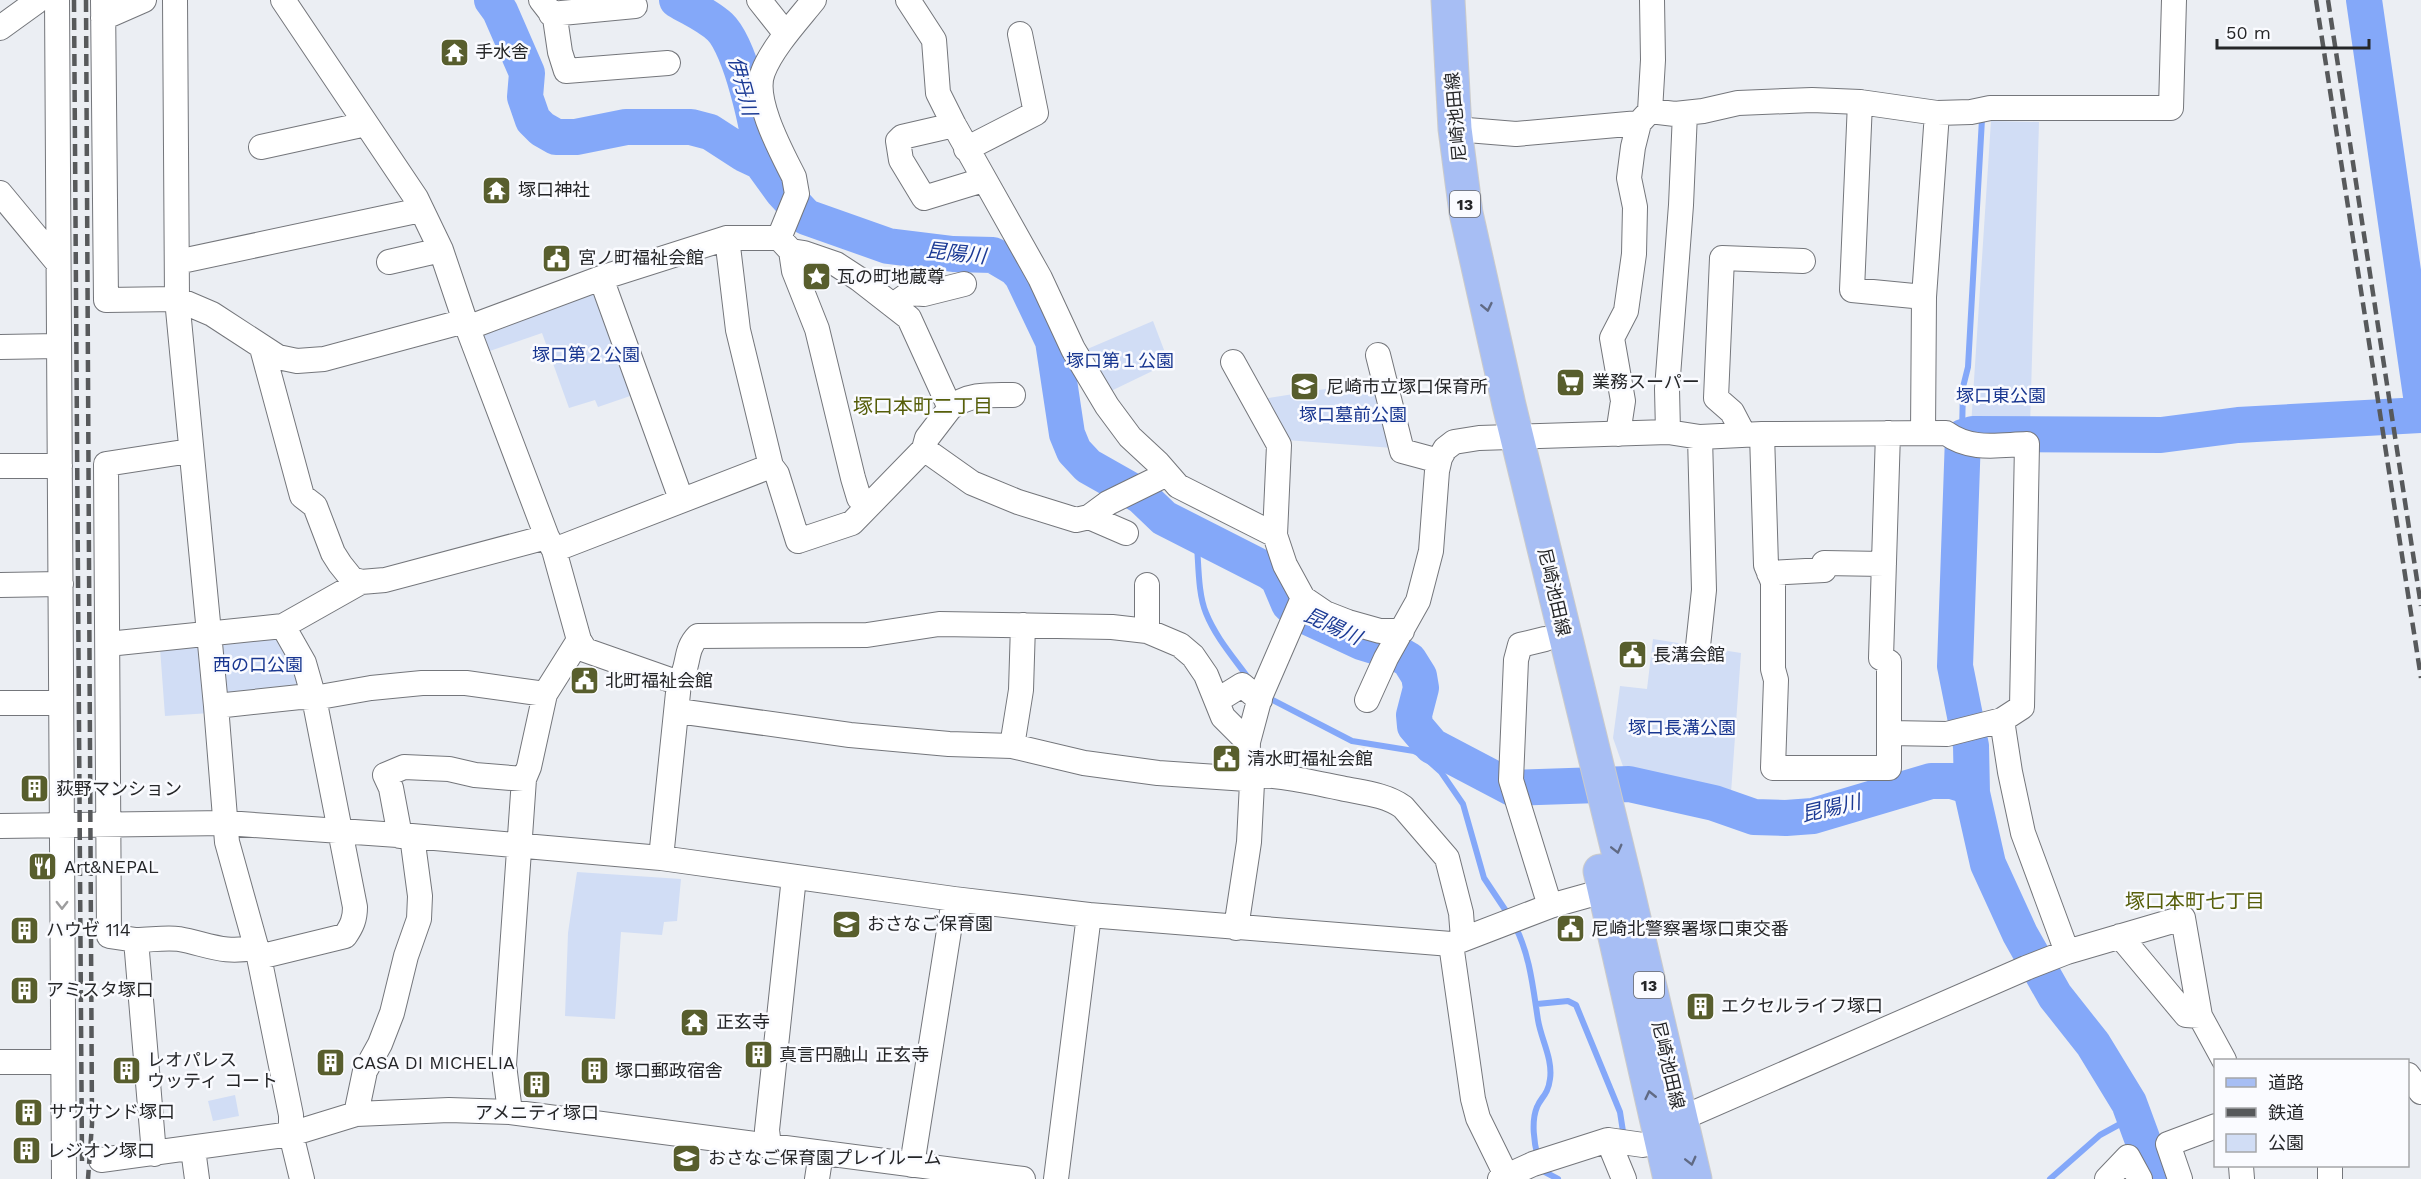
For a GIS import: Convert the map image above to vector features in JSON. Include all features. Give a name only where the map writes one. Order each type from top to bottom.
[{"type":"main road","name":"尼崎池田線","points":[[1427,0],[1442,170],[1465,307],[1507,438],[1616,887],[1640,1137],[1670,1179]]},
{"type":"main road","name":"尼崎池田線","points":[[1448,0],[1455,129],[1466,213],[1545,639],[1590,783]]},
{"type":"main road","name":"尼崎池田線","points":[[1640,1137],[1695,1179]]},
{"type":"street","points":[[144,0],[103,9],[106,300],[177,299],[212,314],[278,357],[310,361],[466,324],[727,238],[785,237],[804,253],[836,264],[909,318],[950,408]]},
{"type":"street","points":[[175,0],[177,299],[190,451],[210,635],[227,842],[257,952],[291,1115],[291,1134],[302,1179]]},
{"type":"street","points":[[283,0],[416,198],[441,250],[466,324],[550,543],[579,640],[585,650],[680,683]]},
{"type":"street","points":[[759,0],[786,34]]},
{"type":"street","points":[[814,0],[786,34],[762,73],[761,85],[765,113],[794,177],[797,194],[785,237],[794,271],[817,329],[859,498],[868,506]]},
{"type":"street","points":[[908,0],[934,40],[938,93],[983,180],[1040,278],[1073,349],[1107,406],[1130,437],[1158,463],[1178,486],[1275,535]]},
{"type":"street","points":[[1618,434],[1623,401],[1612,338],[1626,311],[1634,263],[1636,225],[1629,178],[1633,147],[1644,117],[1653,60],[1652,0]]},
{"type":"street","points":[[1455,129],[1516,134],[1685,113],[1738,103],[1812,100],[1860,102],[1937,113],[1983,109],[2171,108],[2174,0]]},
{"type":"street","points":[[0,28],[42,1],[57,29],[64,1179]]},
{"type":"street","points":[[546,7],[635,6]]},
{"type":"street","points":[[546,7],[555,18],[560,52],[566,71],[668,63]]},
{"type":"street","points":[[966,149],[1036,113],[1020,34]]},
{"type":"street","points":[[1860,102],[1852,290],[1924,297]]},
{"type":"street","points":[[1668,432],[1667,389],[1681,205],[1685,113]]},
{"type":"street","points":[[1923,433],[1924,297],[1937,113]]},
{"type":"street","points":[[261,147],[366,124]]},
{"type":"street","points":[[954,125],[902,137],[898,141],[902,160],[924,198],[983,180]]},
{"type":"street","points":[[0,193],[58,263]]},
{"type":"street","points":[[177,262],[420,210]]},
{"type":"street","points":[[727,238],[738,330],[771,466],[777,474],[798,541],[852,523],[924,449],[927,438],[950,408],[962,399],[1013,395]]},
{"type":"street","points":[[389,262],[441,250]]},
{"type":"street","points":[[1803,261],[1722,258],[1716,398],[1753,434],[1766,566],[1773,582],[1773,669],[1776,680],[1773,768],[1889,768],[1889,662],[1881,658],[1888,433]]},
{"type":"street","points":[[601,278],[681,499]]},
{"type":"street","points":[[893,305],[910,293],[924,294],[964,284]]},
{"type":"street","points":[[0,347],[58,346]]},
{"type":"street","points":[[262,348],[302,496],[315,506],[333,553],[340,564],[352,579],[361,582],[385,580],[550,543],[771,466]]},
{"type":"street","points":[[1378,354],[1402,451],[1439,461]]},
{"type":"street","points":[[1233,362],[1279,445],[1275,535],[1299,606],[1261,695],[1248,742],[1247,777],[1252,783],[1249,842],[1236,928]]},
{"type":"street","points":[[1367,700],[1418,601],[1431,551],[1439,461],[1445,449],[1454,442],[1462,439],[1668,432],[1700,438],[1753,434],[1946,433],[1964,443],[2027,444],[2022,706],[2002,720],[1947,734],[1890,733]]},
{"type":"street","points":[[1698,646],[1704,590],[1700,438]]},
{"type":"street","points":[[924,449],[972,483],[1018,502],[1076,520],[1089,517],[1108,503],[1167,474]]},
{"type":"street","points":[[190,451],[106,464],[109,936],[136,940],[178,939],[210,948],[257,952],[345,936],[351,928],[355,917],[355,907],[314,698],[304,663],[283,626]]},
{"type":"street","points":[[0,466],[60,466]]},
{"type":"street","points":[[1089,517],[1126,532]]},
{"type":"street","points":[[1769,573],[1824,570],[1824,563],[1884,564]]},
{"type":"street","points":[[108,644],[283,626],[361,582]]},
{"type":"street","points":[[0,585],[61,584]]},
{"type":"street","points":[[1147,585],[1147,631]]},
{"type":"street","points":[[1299,606],[1319,609],[1348,622],[1380,631],[1395,643]]},
{"type":"street","points":[[661,858],[680,683],[686,672],[689,645],[698,636],[867,635],[939,624],[1112,627],[1147,631],[1169,639],[1187,650],[1206,675],[1223,717],[1248,742]]},
{"type":"street","points":[[1012,747],[1021,690],[1023,625]]},
{"type":"street","points":[[1545,639],[1520,645],[1516,660],[1513,787],[1550,906]]},
{"type":"street","points":[[510,1112],[504,1065],[524,779],[530,767],[545,694],[579,640]]},
{"type":"street","points":[[216,706],[300,697],[314,698],[371,688],[444,683],[466,683],[545,694]]},
{"type":"street","points":[[1218,700],[1242,685],[1261,695]]},
{"type":"street","points":[[0,703],[60,703]]},
{"type":"street","points":[[678,711],[850,735],[1012,747],[1084,763],[1169,774],[1300,780],[1381,796],[1395,801],[1403,807],[1447,858],[1461,913],[1457,942],[1473,1099],[1478,1118],[1503,1177],[1538,1163],[1640,1137],[2047,960],[2182,918],[2200,1016],[2223,1059]]},
{"type":"street","points":[[2002,720],[2047,960]]},
{"type":"street","points":[[356,1114],[365,1071],[380,1044],[392,1013],[406,956],[419,920],[420,896],[406,836],[385,775],[404,767],[448,769],[475,775],[524,779]]},
{"type":"street","points":[[0,826],[226,823],[406,836],[661,858],[954,899],[1089,915],[1236,928],[1457,942],[1550,906],[1616,887]]},
{"type":"street","points":[[769,1146],[767,1130],[794,877]]},
{"type":"street","points":[[912,1165],[954,899]]},
{"type":"street","points":[[1056,1179],[1089,915]]},
{"type":"street","points":[[2120,936],[2186,1015],[2200,1016]]},
{"type":"street","points":[[136,940],[154,1154]]},
{"type":"street","points":[[0,1062],[63,1062]]},
{"type":"street","points":[[2409,1076],[2421,1092]]},
{"type":"street","points":[[101,1160],[291,1134],[356,1114],[448,1110],[510,1112],[1023,1179]]},
{"type":"street","points":[[2180,1179],[2168,1143],[2214,1127]]},
{"type":"street","points":[[1624,1179],[1640,1137]]},
{"type":"street","points":[[193,1149],[197,1179]]},
{"type":"street","points":[[817,1179],[820,1153]]},
{"type":"street","points":[[2107,1179],[2128,1157],[2140,1179]]},
{"type":"green space","name":"塚口東公園","points":[[1991,121],[2039,122],[2030,426],[1971,426]]},
{"type":"green space","name":"塚口第２公園","points":[[598,290],[636,394],[598,407],[595,400],[569,408],[542,333],[487,352],[479,334]]},
{"type":"green space","name":"塚口第１公園","points":[[1153,321],[1169,363],[1111,391],[1085,350]]},
{"type":"green space","name":"塚口墓前公園","points":[[1376,381],[1393,448],[1286,440],[1262,399]]},
{"type":"green space","name":"西の口公園","points":[[276,636],[304,684],[227,696],[220,647],[229,641]]},
{"type":"green space","name":"塚口長溝公園","points":[[1653,639],[1741,653],[1731,793],[1637,772],[1625,772],[1613,738],[1620,686],[1647,689]]},
{"type":"green space","name":"西の口公園","points":[[200,644],[210,713],[165,716],[160,648]]},
{"type":"green space","points":[[577,872],[681,879],[677,921],[664,922],[662,935],[621,932],[615,1019],[565,1016],[568,933]]},
{"type":"green space","points":[[235,1095],[239,1116],[213,1121],[208,1101]]},
{"type":"waterway","name":"昆陽川","points":[[492,0],[500,11],[527,73],[525,97],[533,120],[542,129],[556,137],[576,137],[626,127],[691,127],[710,132],[761,162],[782,191],[806,217],[888,246],[953,254],[993,255],[1015,268],[1022,276],[1053,341],[1067,434],[1074,451],[1088,466],[1141,496],[1164,518],[1270,572],[1278,578],[1289,604],[1305,616],[1361,642],[1397,653],[1409,660],[1419,676],[1421,688],[1414,715],[1415,726],[1432,746],[1512,788],[1629,784],[1714,803],[1754,817],[1813,816],[1931,781],[1952,781],[1968,786],[1972,793],[1988,864],[2020,934],[2055,996],[2093,1044],[2129,1103],[2157,1179]]},
{"type":"waterway","name":"伊丹川","points":[[677,0],[710,19],[728,37],[748,91],[761,162]]},
{"type":"waterway","points":[[2364,0],[2421,396]]},
{"type":"waterway","points":[[1962,435],[1963,387],[1968,367],[1982,119]]},
{"type":"waterway","points":[[1972,793],[1971,746],[1955,666],[1963,437],[1973,434],[2161,435],[2238,425],[2421,415]]},
{"type":"waterway","points":[[1196,535],[1200,585],[1206,613],[1220,639],[1249,679]]},
{"type":"waterway","points":[[1267,697],[1352,741],[1414,751],[1441,772],[1463,804],[1484,878],[1510,917]]},
{"type":"waterway","points":[[1515,926],[1528,960],[1540,1027],[1550,1064],[1549,1084],[1537,1107],[1534,1119],[1534,1139],[1538,1158]]},
{"type":"waterway","points":[[1537,1004],[1568,1001],[1576,1005],[1620,1112],[1624,1138]]},
{"type":"waterway","points":[[2050,1179],[2100,1135],[2122,1123]]},
{"type":"waterway","points":[[1541,1170],[1558,1179]]},
{"type":"railway","points":[[74,0],[82,1161]]},
{"type":"railway","points":[[86,0],[92,1124],[88,1179]]},
{"type":"railway","points":[[2316,0],[2421,678]]},
{"type":"railway","points":[[2328,0],[2421,606]]},
{"type":"place","name":"手水舎","points":[[454,52]]},
{"type":"place","name":"塚口神社","points":[[497,190]]},
{"type":"place","name":"宮ノ町福祉会館","points":[[557,258]]},
{"type":"place","name":"瓦の町地蔵尊","points":[[816,277]]},
{"type":"place","name":"業務スーパー","points":[[1571,382]]},
{"type":"place","name":"尼崎市立塚口保育所","points":[[1305,387]]},
{"type":"place","name":"長溝会館","points":[[1632,655]]},
{"type":"place","name":"北町福祉会館","points":[[584,681]]},
{"type":"place","name":"清水町福祉会館","points":[[1226,759]]},
{"type":"place","name":"荻野マンション","points":[[35,789]]},
{"type":"place","name":"Art&NEPAL","points":[[43,867]]},
{"type":"place","name":"おさなご保育園","points":[[846,924]]},
{"type":"place","name":"尼崎北警察署塚口東交番","points":[[1570,929]]},
{"type":"place","name":"ハウゼ 114","points":[[25,930]]},
{"type":"place","name":"アミスタ塚口","points":[[25,990]]},
{"type":"place","name":"エクセルライフ塚口","points":[[1700,1006]]},
{"type":"place","name":"正玄寺","points":[[695,1022]]},
{"type":"place","name":"真言円融山 正玄寺","points":[[758,1055]]},
{"type":"place","name":"CASA DI MICHELIA","points":[[331,1063]]},
{"type":"place","name":"レオパレス ウッティ コート","points":[[126,1070]]},
{"type":"place","name":"塚口郵政宿舎","points":[[594,1071]]},
{"type":"place","name":"アメニティ塚口","points":[[537,1084]]},
{"type":"place","name":"サウサンド塚口","points":[[28,1112]]},
{"type":"place","name":"レジオン塚口","points":[[26,1151]]},
{"type":"place","name":"おさなご保育園プレイルーム","points":[[687,1158]]},
{"type":"district","name":"塚口本町二丁目","points":[[923,406]]},
{"type":"district","name":"塚口本町七丁目","points":[[2195,901]]}]
